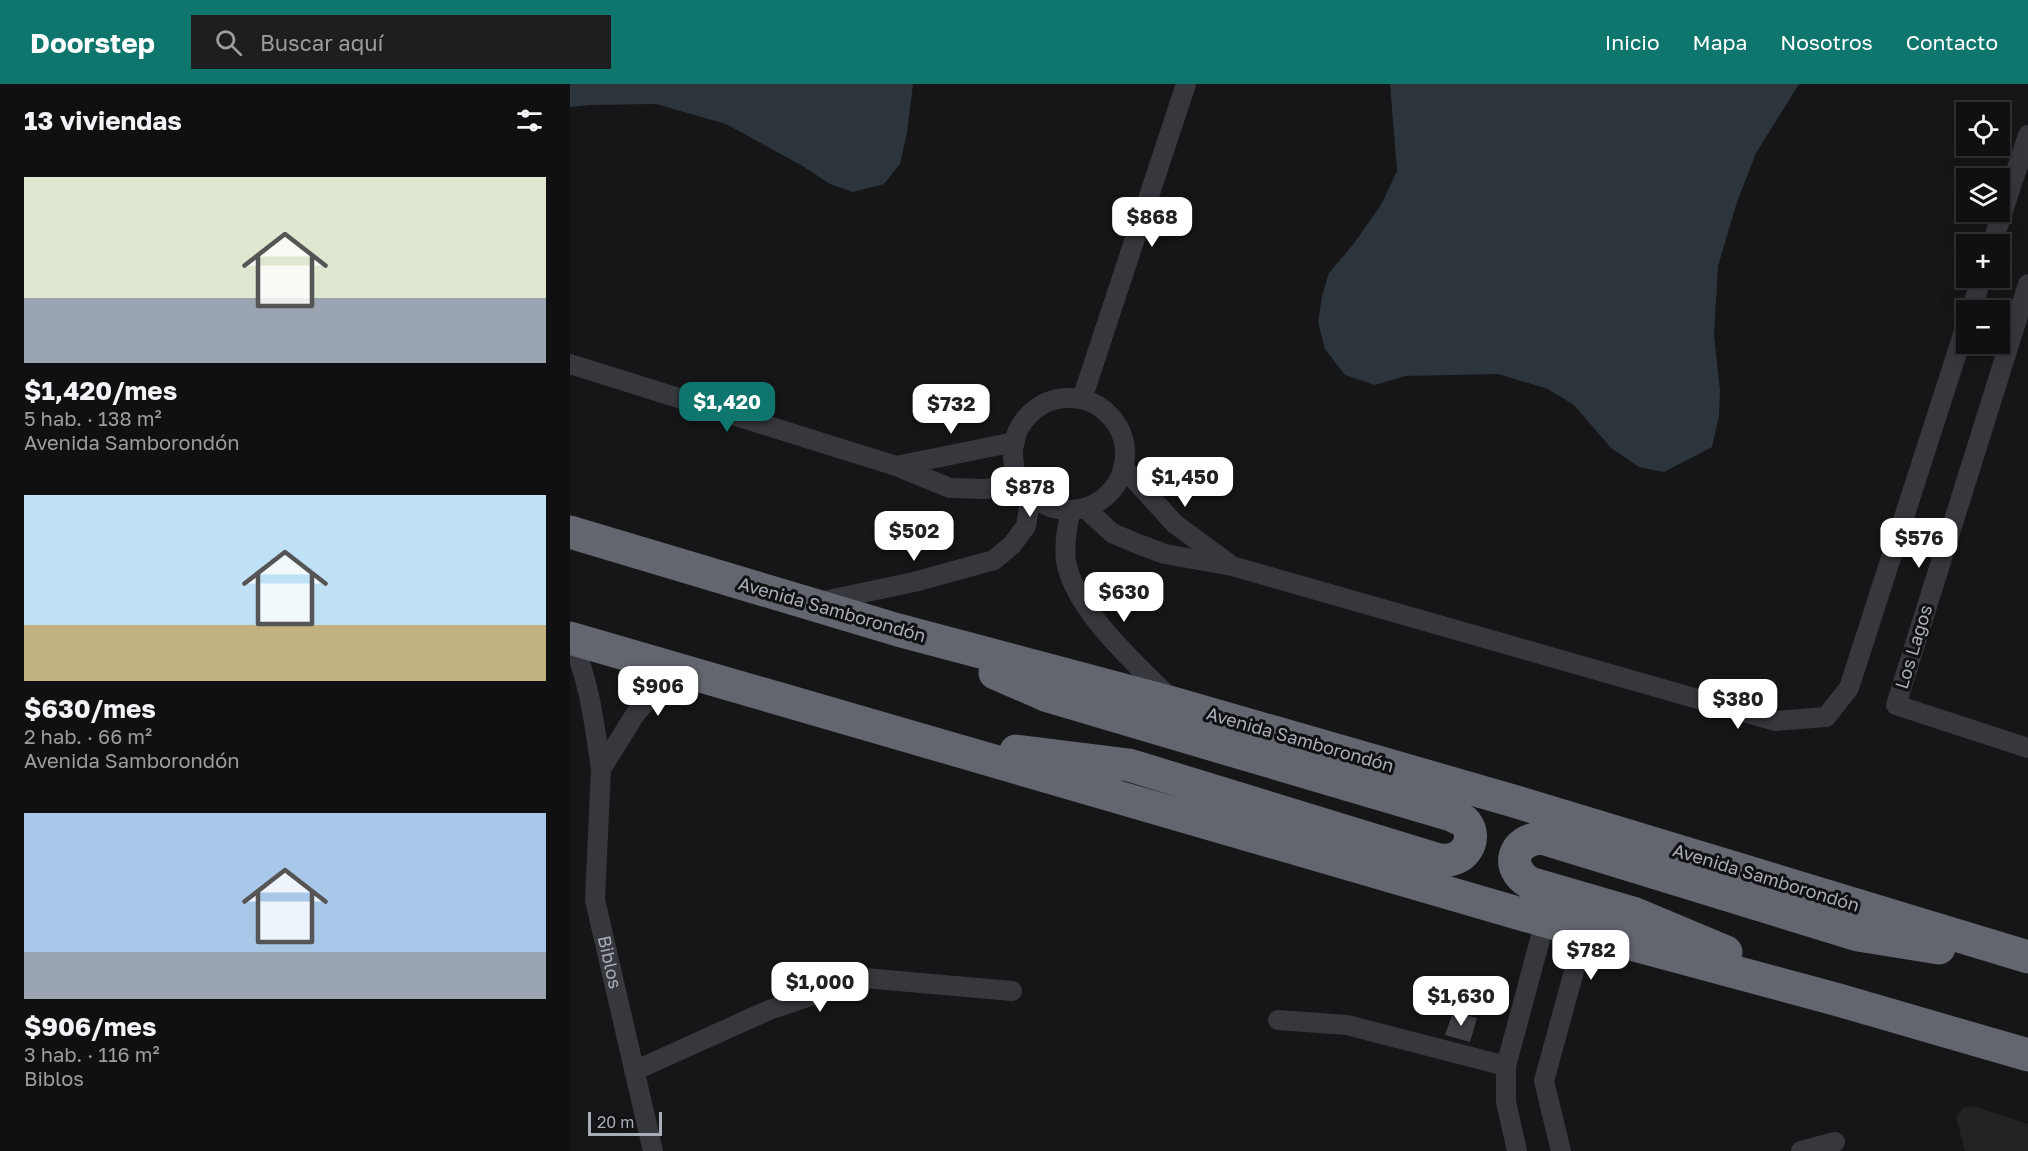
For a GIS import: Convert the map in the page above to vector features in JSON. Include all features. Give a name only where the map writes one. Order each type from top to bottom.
[{"type":"highway","name":"Avenida Samborondón","points":[[570,532],[898,630],[1176,704],[1521,803],[2028,957]]},
{"type":"highway","points":[[898,630],[1047,696],[1451,815],[1464,821],[1470,830],[1470,841],[1466,852],[1454,860],[1438,860],[1129,765],[910,737]]},
{"type":"highway","points":[[571,638],[1545,921],[1835,999],[2028,1055]]},
{"type":"highway","points":[[1835,999],[1633,913],[1530,883],[1516,870],[1515,860],[1518,850],[1533,838],[1542,838],[1858,935],[2028,963]]},
{"type":"street","points":[[1082,399],[1186,84]]},
{"type":"street","points":[[1995,234],[2028,135]]},
{"type":"street","name":"Los Lagos","points":[[2028,284],[1896,705],[2028,748]]},
{"type":"street","points":[[1078,509],[1112,532],[1165,554],[1232,566],[1775,722],[1826,717],[1849,688],[1957,354]]},
{"type":"street","points":[[570,364],[896,466],[950,488],[1026,490]]},
{"type":"street","points":[[1082,399],[1098,406],[1112,417],[1125,449],[1124,467],[1110,493],[1099,502],[1078,509],[1056,509],[1043,504],[1026,490],[1016,471],[1013,456],[1015,441],[1028,416],[1039,406],[1053,400],[1082,399]]},
{"type":"street","points":[[896,466],[1015,441]]},
{"type":"street","points":[[1124,467],[1175,524],[1232,566]]},
{"type":"street","points":[[808,604],[914,582],[994,560],[1012,545],[1026,526],[1026,490]]},
{"type":"street","points":[[1078,509],[1067,527],[1066,560],[1072,581],[1089,609],[1119,647],[1176,704]]},
{"type":"street","name":"Biblos","points":[[571,638],[583,668],[591,698],[601,769],[595,900],[654,1151]]},
{"type":"street","name":"Biblos","points":[[601,769],[636,713],[658,689],[683,671]]},
{"type":"street","points":[[1517,1151],[1506,1102],[1506,1066],[1545,921]]},
{"type":"street","points":[[1561,1151],[1544,1081],[1585,931]]},
{"type":"street","points":[[634,1071],[769,1010],[864,978],[1012,991]]},
{"type":"street","points":[[1278,1020],[1347,1025],[1506,1066]]},
{"type":"street","points":[[1801,1151],[1834,1142]]},
{"type":"shaded area","points":[[570,84],[913,84],[907,133],[900,164],[884,184],[853,192],[830,184],[801,165],[726,124],[656,104],[570,107]]},
{"type":"shaded area","points":[[1390,84],[1799,84],[1756,153],[1737,202],[1718,266],[1714,335],[1720,391],[1719,416],[1712,447],[1664,472],[1639,467],[1611,448],[1574,405],[1548,389],[1498,374],[1405,376],[1375,385],[1345,375],[1325,349],[1318,322],[1322,296],[1329,273],[1352,246],[1381,205],[1397,171]]},
{"type":"shaded area","points":[[1973,1106],[2028,1124],[2028,1151],[1965,1151],[1956,1117],[1963,1108]]},
{"type":"building","points":[[1453,1012],[1477,1018],[1470,1042],[1445,1035]]}]
